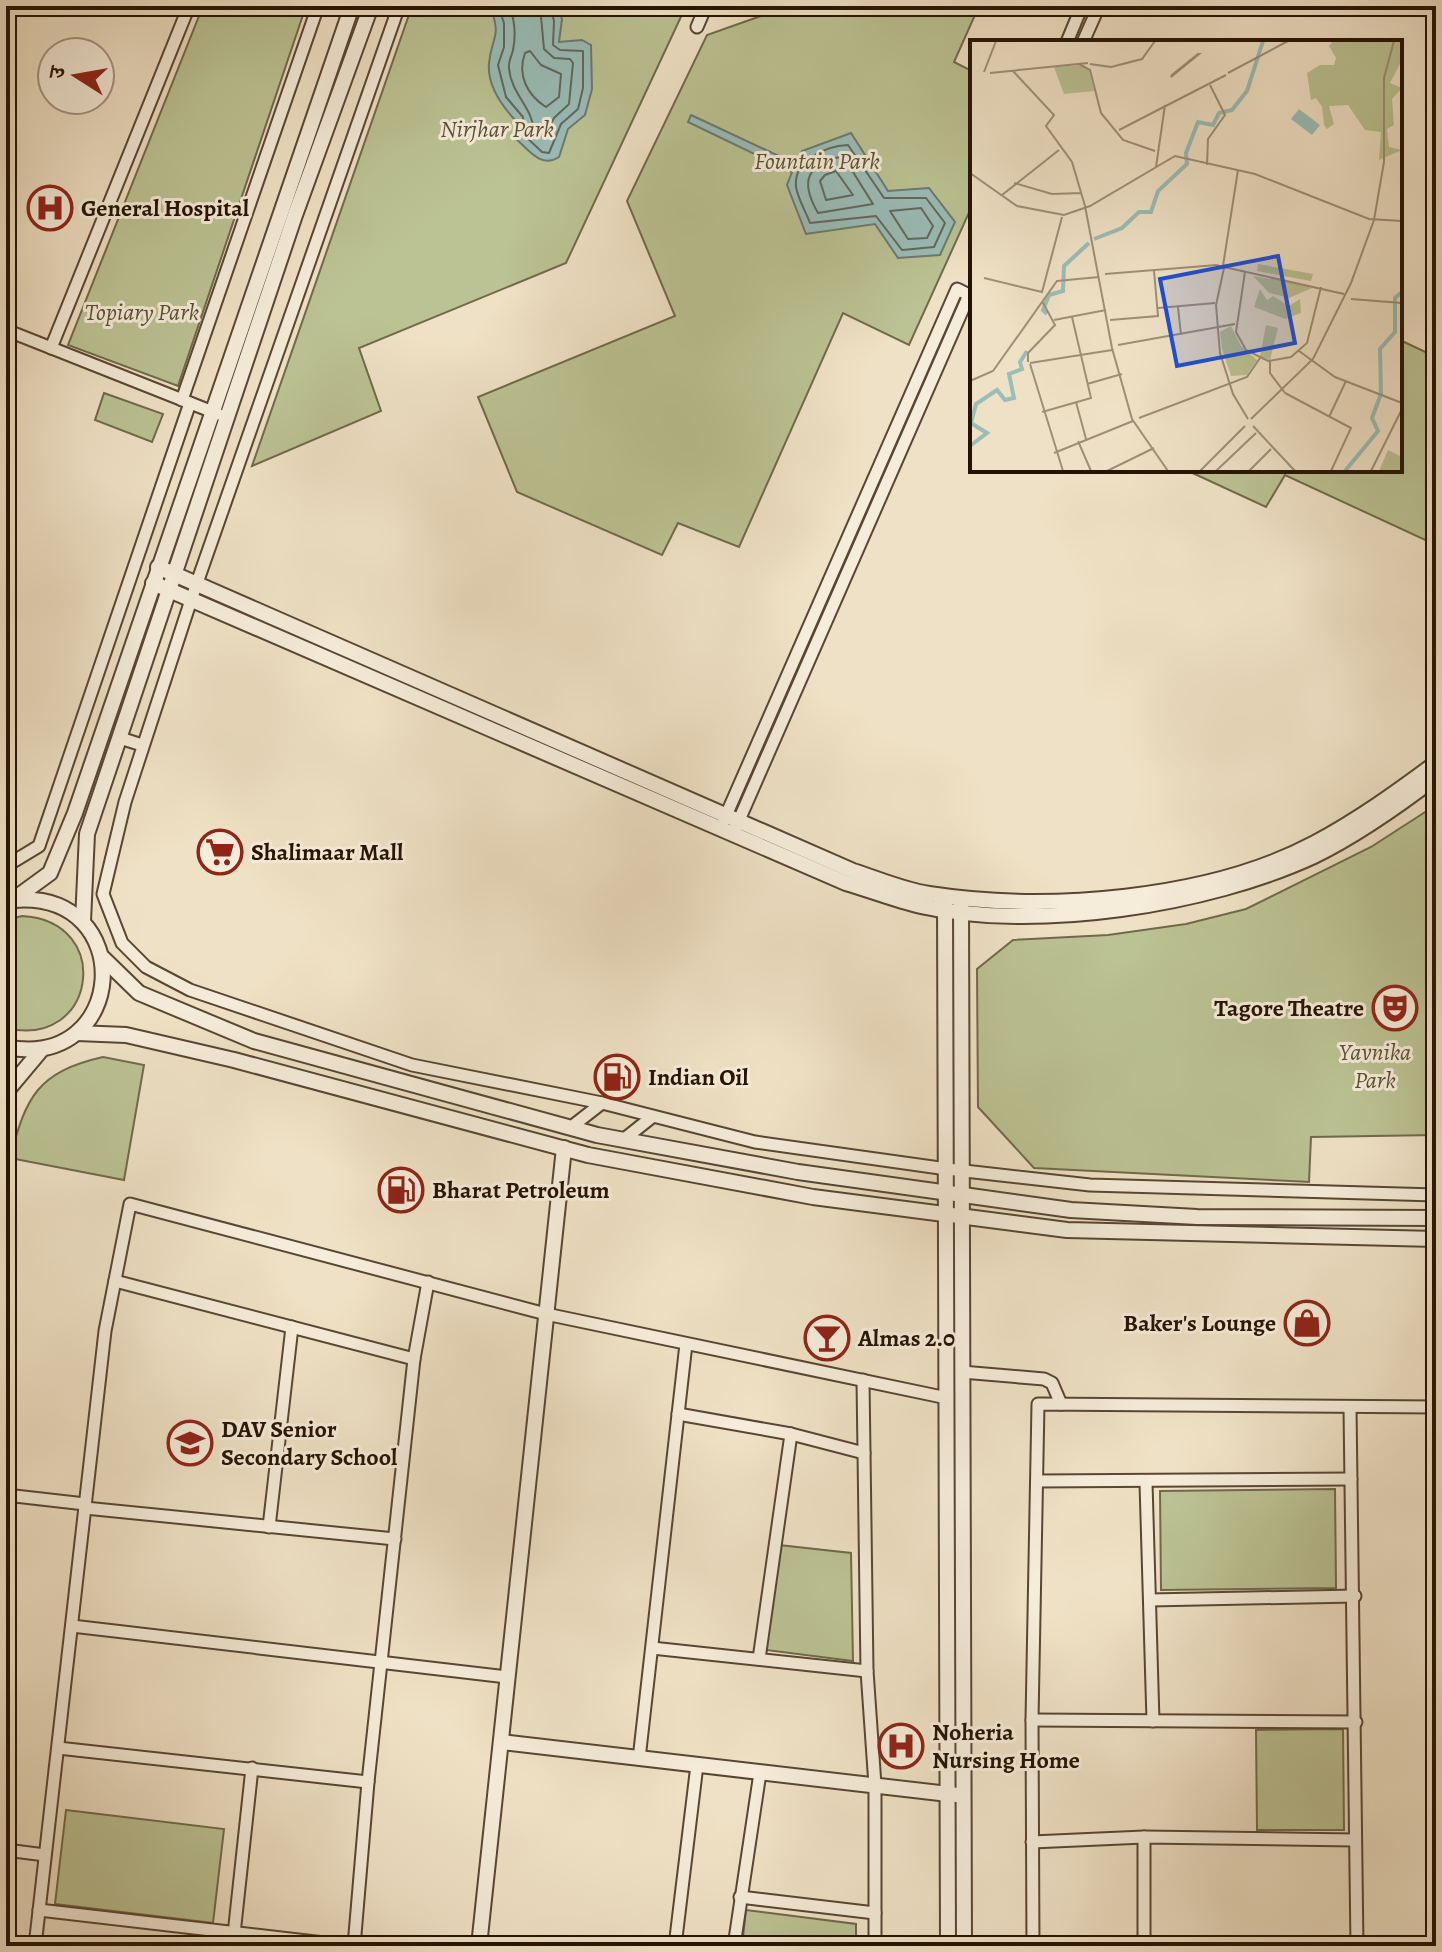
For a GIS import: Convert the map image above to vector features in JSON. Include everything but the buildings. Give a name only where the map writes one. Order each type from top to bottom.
[{"type":"street","points":[[51,348],[189,6]]},
{"type":"street","points":[[6,866],[39,846],[318,6]]},
{"type":"street","points":[[10,901],[50,873],[75,813],[352,6]]},
{"type":"street","points":[[83,921],[87,834],[227,418],[371,6]]},
{"type":"street","points":[[399,6],[142,745],[103,894],[111,923],[122,943],[146,967],[190,990],[412,1065],[602,1103],[755,1142],[954,1170],[1104,1186],[1436,1195]]},
{"type":"street","points":[[697,27],[706,6]]},
{"type":"street","points":[[1068,40],[1082,6]]},
{"type":"street","points":[[1084,40],[1099,6]]},
{"type":"street","points":[[957,289],[969,295],[729,825],[936,337],[957,289]]},
{"type":"street","points":[[6,330],[227,418]]},
{"type":"street","points":[[936,337],[948,343]]},
{"type":"street","points":[[158,567],[729,825],[846,883],[922,906],[1088,899],[1197,885],[1254,869],[1313,844],[1390,798],[1436,763]]},
{"type":"street","points":[[153,583],[729,825]]},
{"type":"street","points":[[120,738],[142,745]]},
{"type":"street","points":[[953,903],[1008,915],[1088,912],[1197,896],[1258,879],[1316,855],[1393,809],[1436,777]]},
{"type":"street","points":[[6,1092],[42,1049],[77,1033],[91,1018],[100,999],[104,979],[103,958],[95,938],[83,921],[51,902],[10,901]]},
{"type":"street","points":[[953,903],[954,1217],[947,1398],[956,1795],[964,1946]]},
{"type":"street","points":[[103,958],[139,993],[254,1041],[623,1140],[954,1195],[1071,1210],[1436,1218]]},
{"type":"street","points":[[77,1033],[126,1035],[234,1060],[564,1148],[813,1197],[1067,1230],[1436,1239]]},
{"type":"street","points":[[6,1047],[42,1049]]},
{"type":"street","points":[[570,1128],[602,1103]]},
{"type":"street","points":[[623,1140],[652,1117]]},
{"type":"street","points":[[479,1946],[564,1148]]},
{"type":"street","points":[[35,1946],[105,1331],[130,1204],[546,1314],[947,1398]]},
{"type":"street","points":[[948,1946],[956,1795],[962,1372],[954,1217]]},
{"type":"street","points":[[115,1281],[414,1359]]},
{"type":"street","points":[[39,1910],[352,1946],[414,1359],[428,1282]]},
{"type":"street","points":[[269,1527],[292,1327]]},
{"type":"street","points":[[639,1759],[686,1344]]},
{"type":"street","points":[[962,1372],[1044,1379],[1052,1383],[1061,1404]]},
{"type":"street","points":[[863,1380],[867,1671],[875,1785],[875,1946]]},
{"type":"street","points":[[1033,1946],[1032,1720],[1038,1404],[1436,1407]]},
{"type":"street","points":[[1350,1407],[1355,1596],[1357,1946]]},
{"type":"street","points":[[678,1414],[791,1434],[864,1453]]},
{"type":"street","points":[[759,1659],[791,1434]]},
{"type":"street","points":[[1038,1481],[1146,1483],[1351,1479]]},
{"type":"street","points":[[1146,1483],[1153,1721]]},
{"type":"street","points":[[6,1495],[395,1539]]},
{"type":"street","points":[[1150,1600],[1355,1596]]},
{"type":"street","points":[[72,1626],[507,1677]]},
{"type":"street","points":[[652,1648],[867,1671]]},
{"type":"street","points":[[1032,1720],[1356,1722]]},
{"type":"street","points":[[501,1742],[956,1795]]},
{"type":"street","points":[[58,1748],[368,1782]]},
{"type":"street","points":[[675,1946],[697,1765]]},
{"type":"street","points":[[234,1934],[252,1768]]},
{"type":"street","points":[[734,1946],[760,1773]]},
{"type":"street","points":[[1032,1842],[1144,1837],[1354,1840]]},
{"type":"street","points":[[1144,1837],[1144,1946]]},
{"type":"street","points":[[6,1850],[45,1855]]},
{"type":"street","points":[[740,1897],[875,1913]]},
{"type":"green space","name":"Topiary Park","points":[[203,6],[306,6],[178,386],[68,345]]},
{"type":"green space","name":"Nirjhar Park","points":[[412,6],[686,6],[566,263],[359,348],[381,411],[252,466]]},
{"type":"green space","name":"Fountain Park","points":[[789,6],[979,6],[954,62],[970,70],[970,210],[909,345],[843,313],[739,547],[678,523],[662,555],[517,492],[478,397],[675,316],[627,201],[707,35]]},
{"type":"green space","points":[[1402,341],[1436,357],[1436,545],[1285,475],[1266,507],[1190,472],[1402,472]]},
{"type":"green space","points":[[104,393],[163,414],[152,442],[95,420]]},
{"type":"green space","name":"Yavnika Park","points":[[1436,805],[1436,1135],[1311,1137],[1309,1182],[1034,1168],[978,1107],[977,969],[1013,940],[1108,935],[1186,924],[1246,909],[1371,847]]},
{"type":"green space","points":[[22,916],[52,923],[71,939],[82,959],[83,982],[75,1004],[60,1020],[36,1030],[6,1028],[6,920]]},
{"type":"green space","points":[[103,1057],[144,1065],[124,1180],[10,1158],[22,1119],[38,1090],[63,1071]]},
{"type":"green space","points":[[1335,1489],[1336,1588],[1161,1590],[1160,1491]]},
{"type":"green space","points":[[779,1545],[851,1553],[853,1661],[766,1650]]},
{"type":"green space","points":[[1343,1729],[1344,1830],[1257,1830],[1256,1730]]},
{"type":"green space","points":[[66,1810],[224,1829],[213,1923],[55,1904]]},
{"type":"green space","points":[[746,1910],[856,1924],[856,1946],[742,1946]]},
{"type":"water","points":[[490,6],[557,6],[562,19],[559,42],[582,40],[591,45],[592,89],[585,115],[568,129],[559,157],[553,160],[541,159],[515,138],[516,121],[493,87],[489,63],[496,31]]},
{"type":"water","points":[[691,115],[796,164],[802,151],[851,133],[888,191],[929,188],[955,222],[940,255],[898,258],[875,224],[806,234],[787,185],[792,172],[688,122]]},
{"type":"place","name":"General Hospital","points":[[50,208]]},
{"type":"place","name":"Shalimaar Mall","points":[[220,852]]},
{"type":"place","name":"Tagore Theatre","points":[[1395,1008]]},
{"type":"place","name":"Indian Oil","points":[[617,1077]]},
{"type":"place","name":"Bharat Petroleum","points":[[401,1190]]},
{"type":"place","name":"Baker's Lounge","points":[[1307,1323]]},
{"type":"place","name":"Almas 2.0","points":[[827,1338]]},
{"type":"place","name":"DAV Senior Secondary School","points":[[190,1443]]},
{"type":"place","name":"Noheria Nursing Home","points":[[901,1746]]}]
